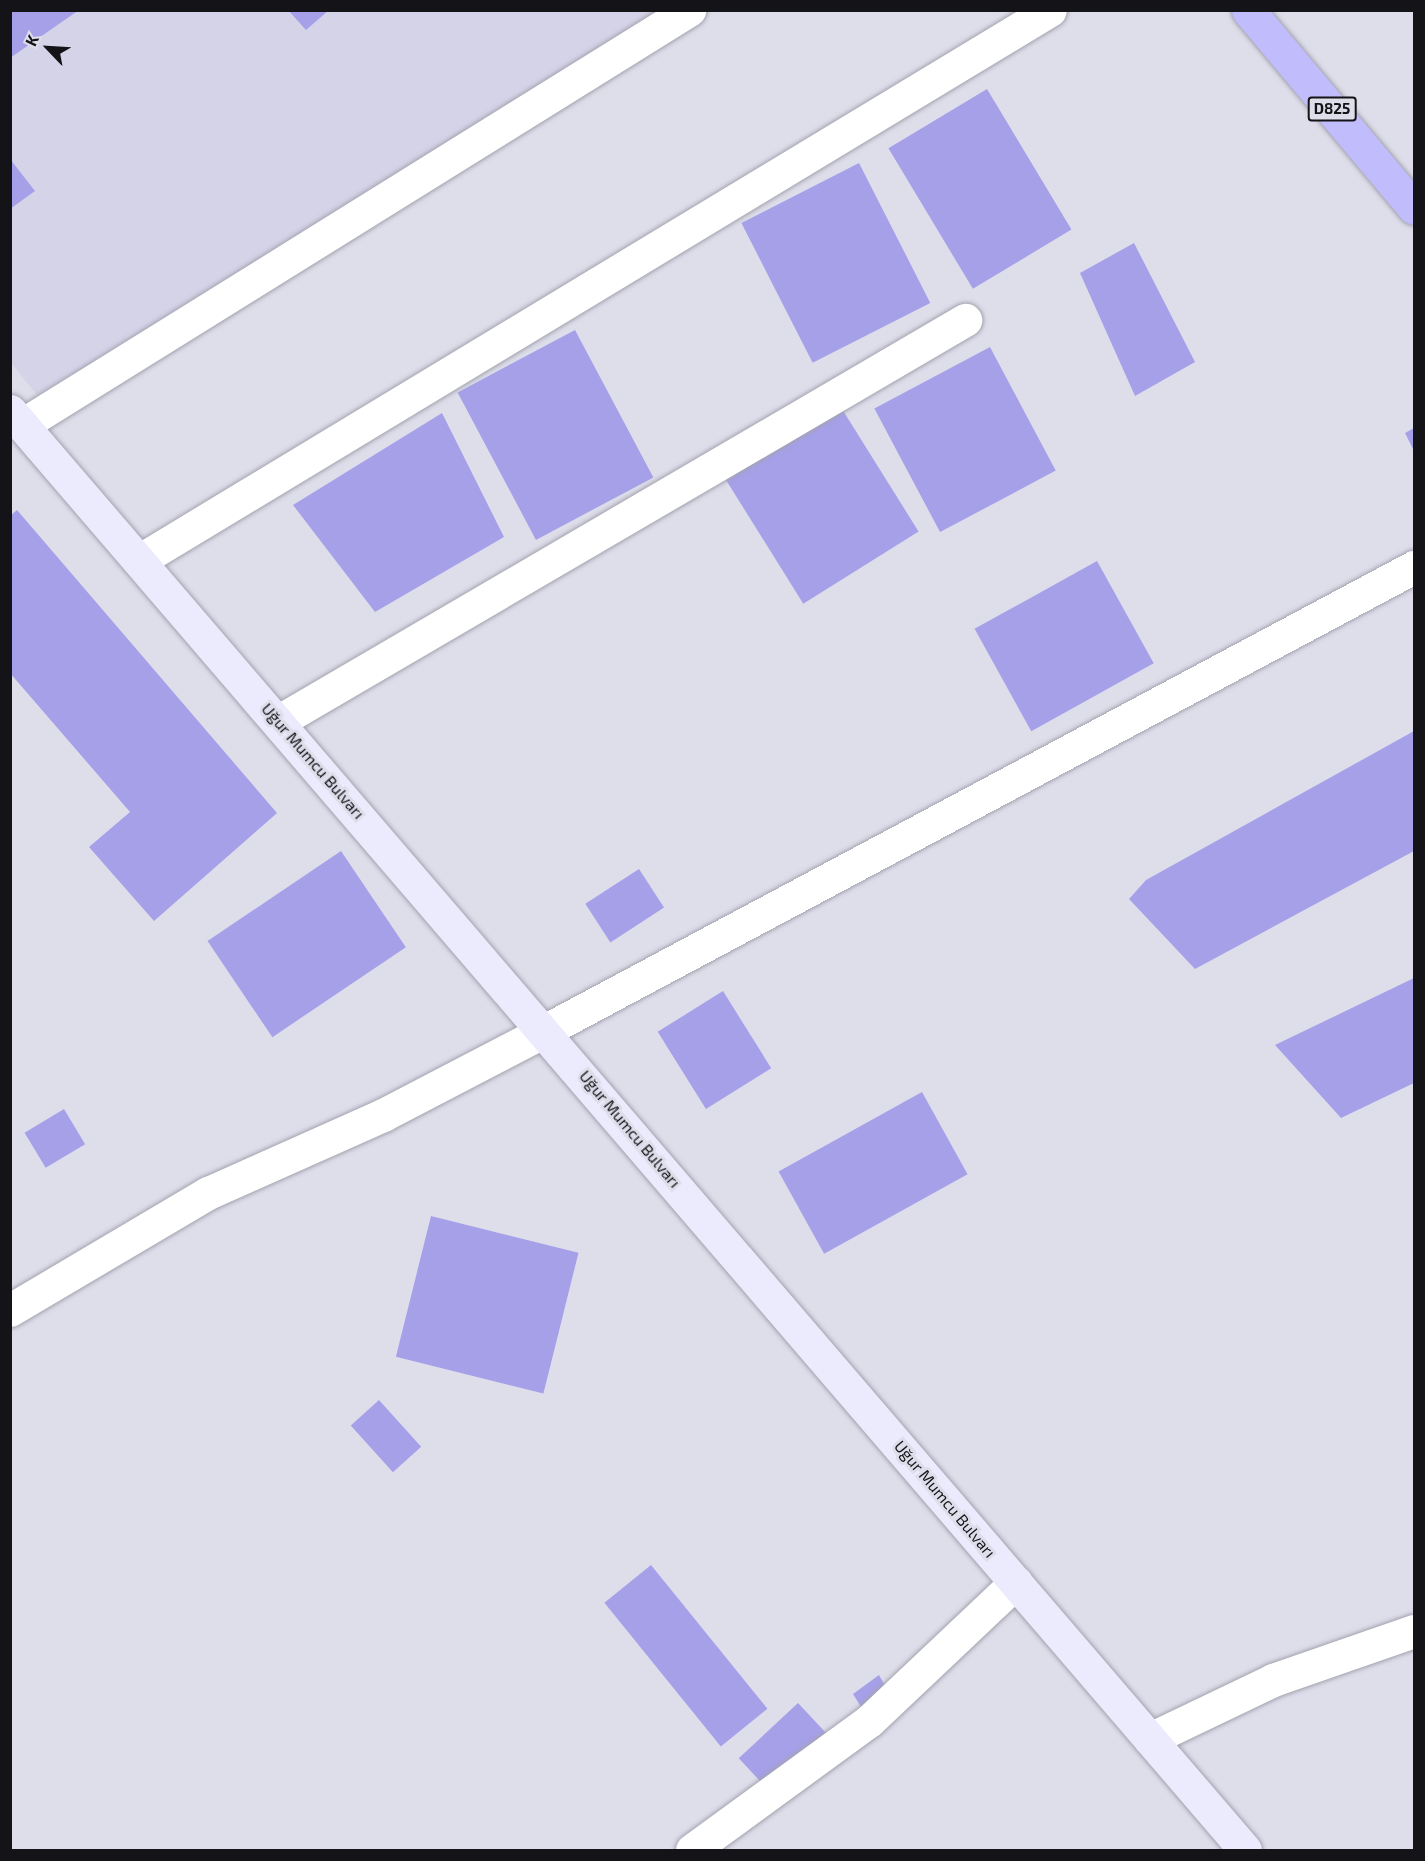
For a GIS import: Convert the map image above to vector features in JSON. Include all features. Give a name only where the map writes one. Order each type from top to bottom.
[{"type":"highway","name":"D825","points":[[1248,10],[1414,208]]},
{"type":"street","points":[[16,418],[689,10]]},
{"type":"street","points":[[140,560],[1050,10]]},
{"type":"street","points":[[279,721],[965,320]]},
{"type":"street","name":"Uğur Mumcu Bulvarı","points":[[16,418],[546,1030],[1245,1851]]},
{"type":"street","points":[[10,1310],[208,1193],[383,1115],[1414,567]]},
{"type":"street","points":[[692,1851],[869,1721],[1016,1582]]},
{"type":"street","points":[[1150,1739],[1273,1680],[1414,1631]]},
{"type":"shaded area","points":[[10,11],[692,11],[37,395],[11,363]]},
{"type":"building","points":[[10,10],[79,10],[10,58]]},
{"type":"building","points":[[288,10],[329,10],[306,30]]},
{"type":"building","points":[[987,89],[1071,230],[973,289],[888,148]]},
{"type":"building","points":[[10,159],[35,191],[10,209]]},
{"type":"building","points":[[859,163],[930,303],[813,363],[741,223]]},
{"type":"building","points":[[1134,243],[1195,362],[1135,396],[1080,273]]},
{"type":"building","points":[[575,330],[653,477],[536,540],[458,392]]},
{"type":"building","points":[[990,347],[1056,471],[940,532],[874,409]]},
{"type":"building","points":[[837,401],[919,532],[803,604],[722,473]]},
{"type":"building","points":[[442,413],[504,537],[375,612],[293,505]]},
{"type":"building","points":[[1414,428],[1414,451],[1405,433]]},
{"type":"building","points":[[17,510],[277,813],[154,921],[89,847],[130,812],[10,673],[10,516]]},
{"type":"building","points":[[1097,561],[1154,663],[1031,731],[975,629]]},
{"type":"building","points":[[1414,731],[1414,851],[1195,969],[1129,899],[1146,880]]},
{"type":"building","points":[[341,851],[406,947],[272,1037],[208,941]]},
{"type":"building","points":[[639,869],[664,908],[610,942],[585,904]]},
{"type":"building","points":[[1414,978],[1414,1083],[1341,1118],[1275,1045]]},
{"type":"building","points":[[723,991],[771,1068],[706,1109],[658,1032]]},
{"type":"building","points":[[922,1092],[968,1174],[824,1254],[779,1172]]},
{"type":"building","points":[[64,1109],[85,1144],[46,1168],[25,1133]]},
{"type":"building","points":[[431,1216],[578,1253],[543,1393],[396,1357]]},
{"type":"building","points":[[379,1400],[421,1447],[393,1472],[351,1425]]},
{"type":"building","points":[[651,1565],[767,1709],[721,1747],[604,1603]]},
{"type":"building","points":[[879,1675],[891,1696],[866,1715],[853,1694]]},
{"type":"building","points":[[798,1703],[831,1738],[771,1793],[739,1758]]}]
